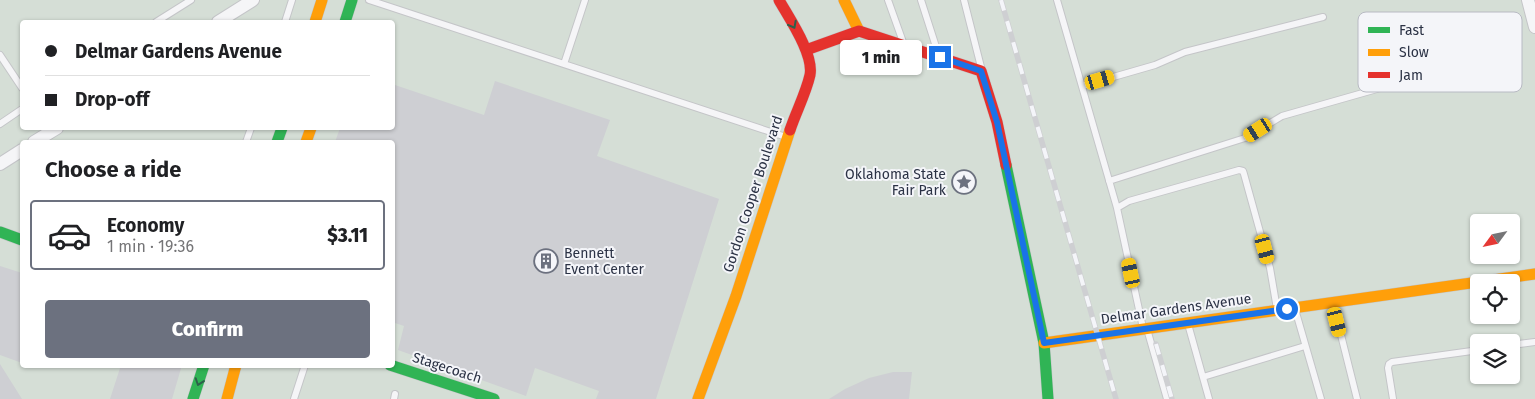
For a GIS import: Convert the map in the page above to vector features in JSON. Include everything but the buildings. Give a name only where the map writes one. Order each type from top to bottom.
[{"type":"street","points":[[221,20],[253,0]]},
{"type":"street","points":[[315,20],[322,0]]},
{"type":"street","points":[[346,20],[352,0]]},
{"type":"street","name":"Gordon Cooper Boulevard","points":[[698,399],[736,296],[810,74],[810,64],[806,50],[780,0]]},
{"type":"street","points":[[844,0],[859,31]]},
{"type":"street","points":[[1528,0],[1535,27]]},
{"type":"street","points":[[806,50],[859,31],[981,71],[997,122],[1044,343],[1048,399]]},
{"type":"street","points":[[37,140],[54,130]]},
{"type":"street","points":[[0,164],[20,151]]},
{"type":"street","points":[[0,232],[20,239]]},
{"type":"street","name":"Delmar Gardens Avenue","points":[[1044,343],[1535,274]]},
{"type":"street","name":"Stagecoach","points":[[395,367],[494,399]]},
{"type":"street","points":[[193,399],[203,368]]},
{"type":"street","points":[[227,399],[235,368]]},
{"type":"lane","points":[[159,20],[191,0]]},
{"type":"lane","points":[[286,20],[292,0]]},
{"type":"lane","points":[[369,0],[788,138]]},
{"type":"lane","points":[[564,64],[585,0]]},
{"type":"lane","points":[[888,0],[904,46]]},
{"type":"lane","points":[[921,0],[940,57]]},
{"type":"lane","points":[[964,0],[981,71]]},
{"type":"lane","points":[[1057,0],[1117,208],[1145,328],[1167,399]]},
{"type":"lane","points":[[1082,86],[1155,65],[1185,52],[1323,16]]},
{"type":"lane","points":[[0,55],[20,85]]},
{"type":"lane","points":[[1109,181],[1246,138],[1282,116],[1366,92]]},
{"type":"lane","points":[[0,124],[20,110]]},
{"type":"lane","points":[[1117,208],[1129,200],[1239,170],[1243,171],[1270,268],[1278,310]]},
{"type":"lane","points":[[1332,302],[1357,399]]},
{"type":"lane","points":[[1294,308],[1321,399]]},
{"type":"lane","points":[[1187,322],[1209,399]]},
{"type":"lane","points":[[1520,344],[1535,342]]},
{"type":"lane","points":[[1203,377],[1306,346]]},
{"type":"lane","points":[[1393,399],[1388,368],[1392,362],[1470,351]]},
{"type":"lane","points":[[294,399],[304,368]]},
{"type":"shaded area","name":"Oklahoma State Fair Park","points":[[0,0],[1535,0],[1535,399],[0,399]]},
{"type":"railway","points":[[1001,0],[1116,399]]},
{"type":"railway","points":[[1156,344],[1172,399]]},
{"type":"traffic: fast","points":[[346,20],[352,0]]},
{"type":"traffic: fast","points":[[278,140],[281,130]]},
{"type":"traffic: fast","points":[[1006,165],[1044,343],[1048,399]]},
{"type":"traffic: fast","points":[[0,232],[20,239]]},
{"type":"traffic: fast","points":[[395,367],[494,399]]},
{"type":"traffic: fast","points":[[193,399],[203,368]]},
{"type":"traffic: slow","points":[[316,20],[322,0]]},
{"type":"traffic: slow","points":[[844,0],[859,31]]},
{"type":"traffic: slow","points":[[307,140],[310,130]]},
{"type":"traffic: slow","points":[[698,399],[736,296],[790,130]]},
{"type":"traffic: slow","points":[[1044,343],[1535,274]]},
{"type":"traffic: slow","points":[[227,399],[235,368]]},
{"type":"traffic: jam","points":[[779,0],[800,36],[810,66],[808,82],[790,130]]},
{"type":"traffic: jam","points":[[806,50],[859,31],[981,71],[997,122],[1006,165]]},
{"type":"place","name":"Oklahoma State Fair Park","points":[[964,182]]},
{"type":"place","name":"Bennett Event Center","points":[[546,261]]},
{"type":"route","points":[[940,57],[981,71],[997,122],[1044,343],[1287,309]]}]
